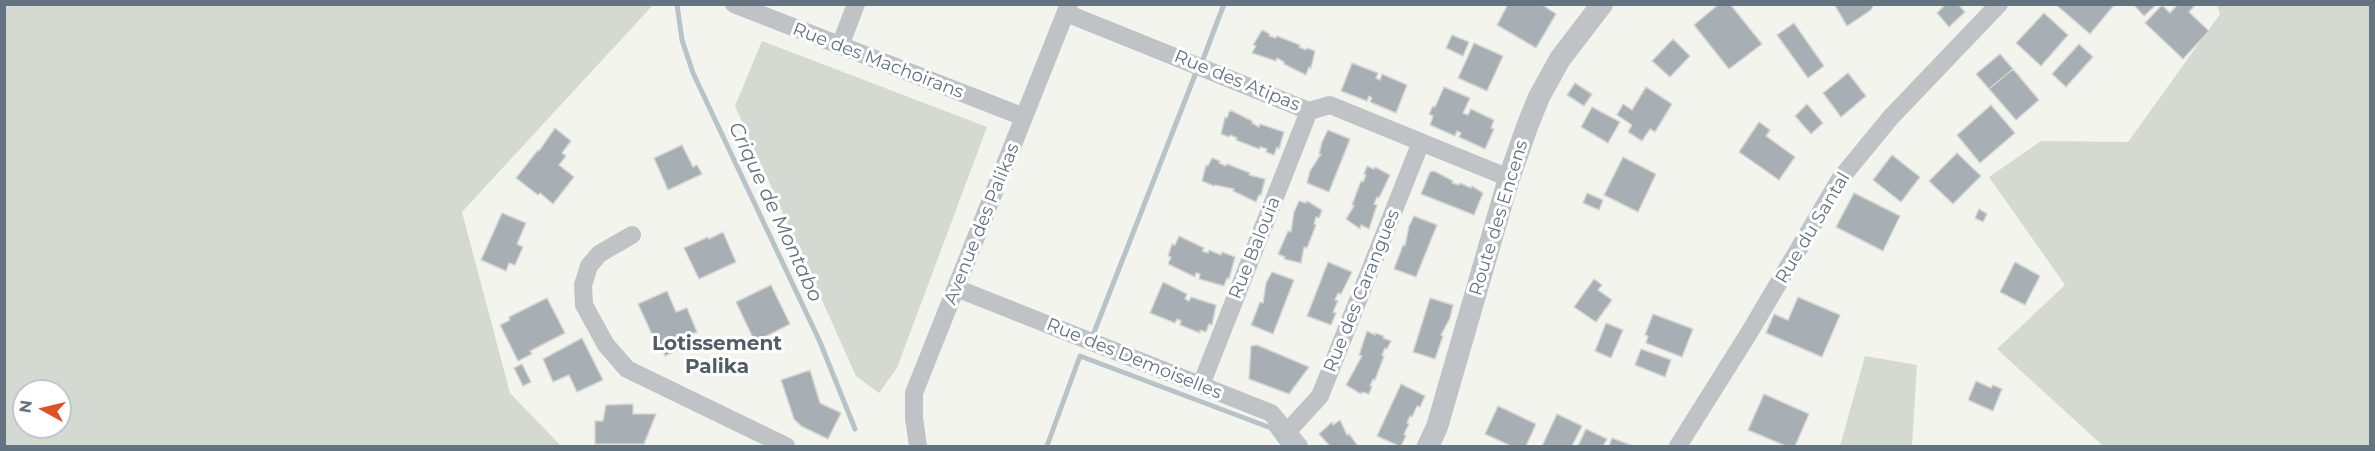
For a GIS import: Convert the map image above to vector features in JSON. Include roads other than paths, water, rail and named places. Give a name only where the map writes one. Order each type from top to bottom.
[{"type":"street","name":"Rue des Machoirans","points":[[734,4],[1024,117]]},
{"type":"street","points":[[840,46],[856,4]]},
{"type":"street","name":"Route des Encens","points":[[1428,447],[1437,426],[1509,178],[1539,98],[1560,59],[1602,4]]},
{"type":"street","name":"Rue du Santal","points":[[1678,447],[1749,333],[1840,178],[1892,117],[2000,4]]},
{"type":"street","name":"Rue des Atipas","points":[[1068,9],[1309,111],[1330,105],[1509,178]]},
{"type":"street","name":"Avenue des Palikas","points":[[918,447],[914,418],[914,393],[1068,9]]},
{"type":"street","name":"Rue Balouia","points":[[1201,385],[1309,111]]},
{"type":"street","name":"Rue des Carangues","points":[[1288,431],[1320,396],[1421,142]]},
{"type":"street","points":[[632,235],[599,254],[589,266],[583,285],[584,305],[606,345],[627,369],[786,447]]},
{"type":"street","name":"Rue des Demoiselles","points":[[956,288],[1271,413],[1299,447]]},
{"type":"waterway","name":"Crique de Montabo","points":[[677,4],[682,40],[693,73],[820,342],[855,429]]},
{"type":"waterway","points":[[1202,62],[1224,4]]},
{"type":"waterway","points":[[1093,335],[1195,75]]},
{"type":"waterway","points":[[1047,446],[1080,356],[1271,428],[1284,446]]},
{"type":"district","name":"Lotissement Palika","points":[[717,356]]}]
